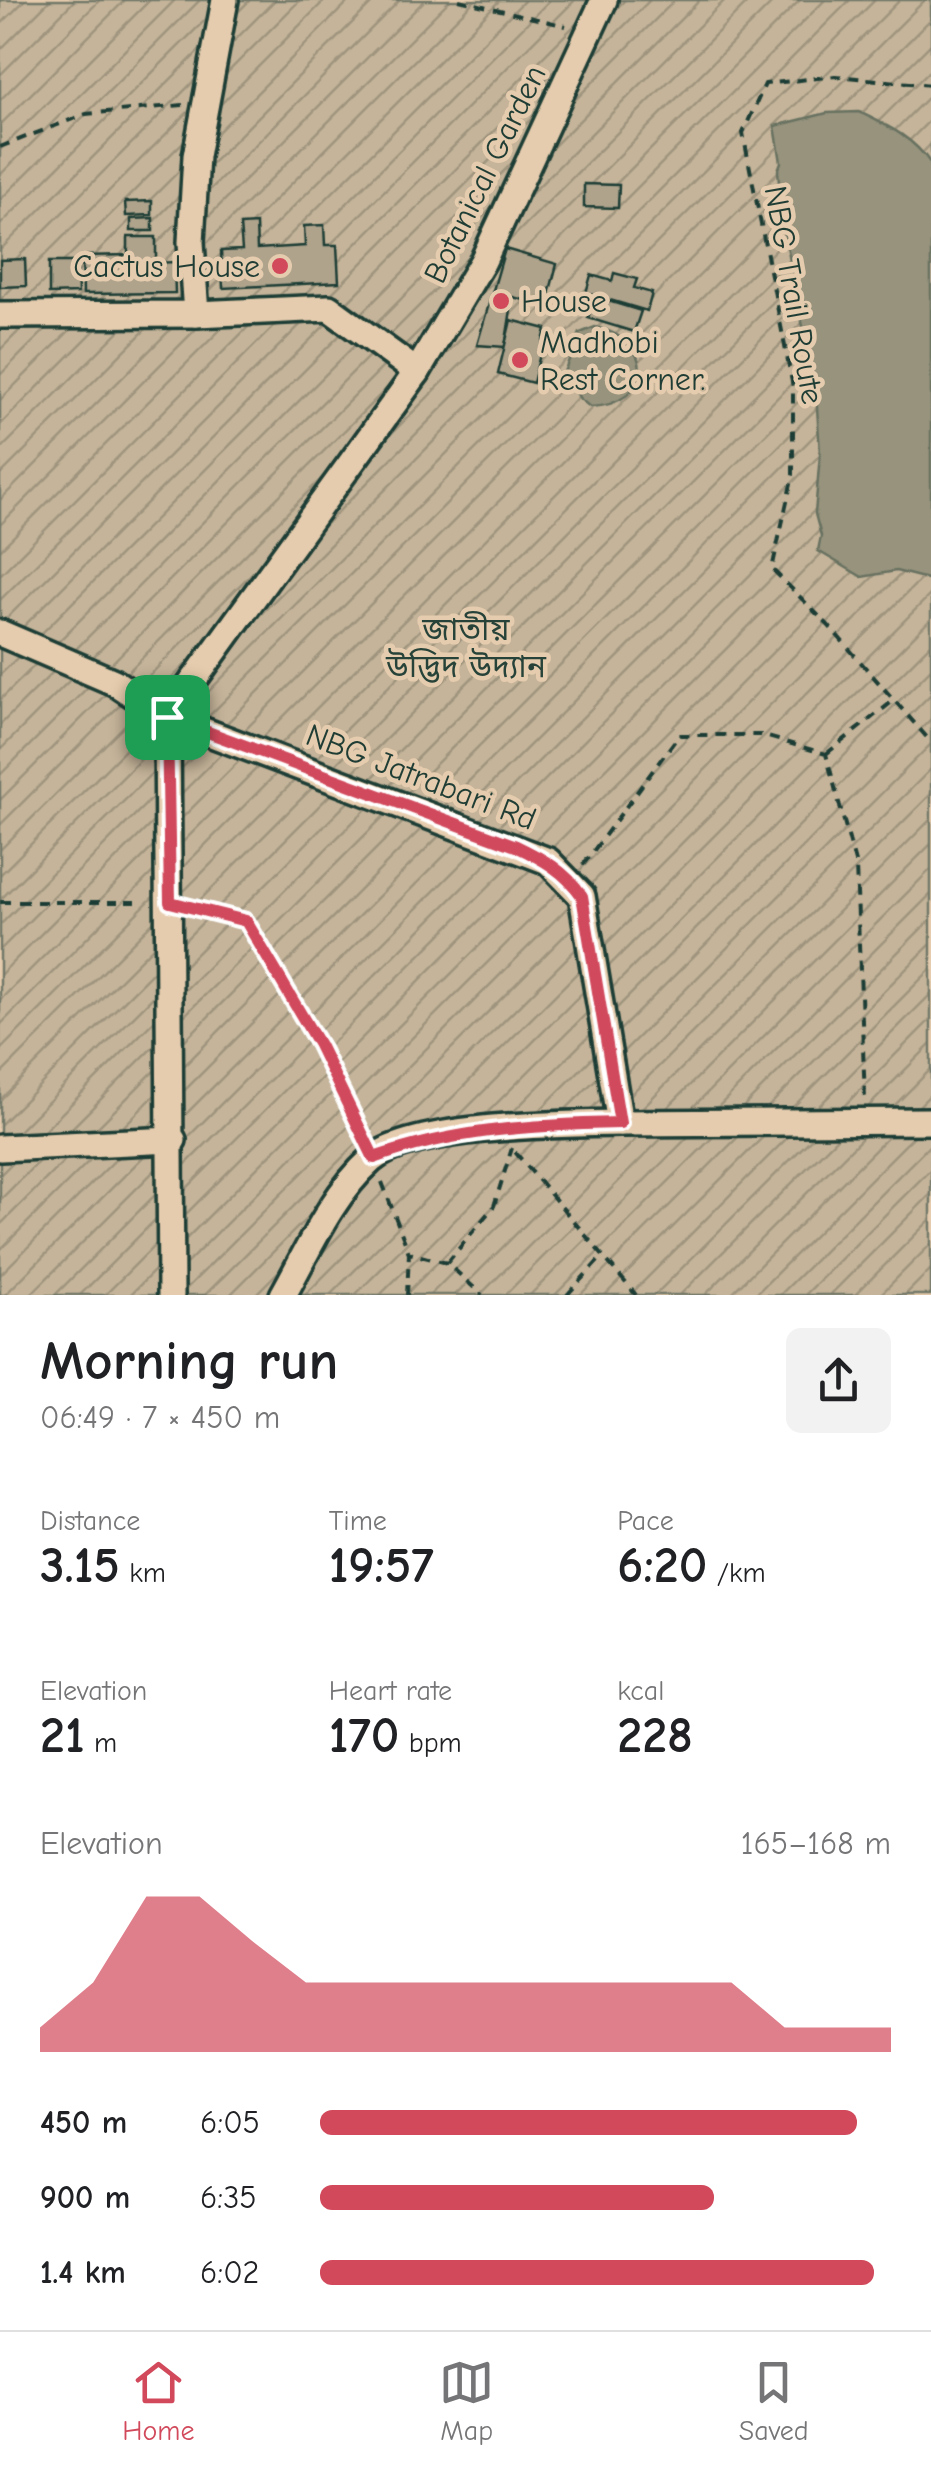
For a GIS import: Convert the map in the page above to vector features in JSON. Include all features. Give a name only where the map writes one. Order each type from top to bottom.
[{"type":"street","points":[[196,314],[192,225],[196,156],[225,0]]},
{"type":"street","name":"Botanical Garden","points":[[167,717],[416,372],[483,261],[604,0]]},
{"type":"street","points":[[0,314],[196,314],[330,308],[416,372]]},
{"type":"street","name":"NBG Jatrabari Rd","points":[[0,633],[114,682],[167,717],[516,846],[548,862],[572,881]]},
{"type":"street","points":[[167,717],[173,1140],[171,1295]]},
{"type":"street","points":[[572,881],[582,896],[620,1123]]},
{"type":"street","points":[[283,1295],[330,1210],[374,1158],[427,1139],[507,1137],[620,1123],[931,1120]]},
{"type":"street","points":[[0,1148],[173,1140]]},
{"type":"path","points":[[458,0],[590,31]]},
{"type":"path","name":"NBG Trail Route","points":[[931,85],[912,80],[834,76],[765,84],[743,133],[793,388],[793,476],[772,569],[931,742]]},
{"type":"path","points":[[0,147],[86,114],[207,104]]},
{"type":"path","points":[[826,754],[894,700]]},
{"type":"path","points":[[572,881],[678,735],[760,735],[826,754]]},
{"type":"path","points":[[826,754],[856,866],[865,1121]]},
{"type":"path","points":[[0,902],[170,902],[246,921],[319,1045],[374,1158],[409,1253],[407,1295]]},
{"type":"path","points":[[507,1137],[636,1295]]},
{"type":"path","points":[[447,1263],[494,1206],[507,1137]]},
{"type":"path","points":[[409,1253],[447,1263],[482,1295]]},
{"type":"path","points":[[567,1295],[602,1256]]},
{"type":"green space","name":"জাতীয় উদ্ভিদ উদ্যান","points":[[0,0],[931,0],[931,1295],[0,1295]]},
{"type":"shaded area","points":[[859,112],[908,139],[931,164],[931,580],[896,571],[862,577],[818,551],[821,536],[815,514],[820,454],[816,392],[782,221],[778,170],[781,162],[775,126],[827,113]]},
{"type":"shaded area","points":[[595,327],[630,345],[640,372],[626,396],[611,404],[590,407],[580,399],[564,372],[580,333]]},
{"type":"building","points":[[584,184],[619,185],[618,208],[584,207]]},
{"type":"building","points":[[152,201],[152,215],[126,216],[125,202]]},
{"type":"building","points":[[153,218],[153,231],[131,231],[131,219]]},
{"type":"building","name":"Cactus House","points":[[256,224],[257,249],[305,246],[304,226],[324,225],[325,245],[337,245],[339,282],[223,288],[221,251],[242,250],[240,225]]},
{"type":"building","points":[[128,237],[156,237],[156,263],[174,262],[175,293],[83,294],[82,256],[128,255]]},
{"type":"building","name":"House","points":[[505,249],[557,264],[546,306],[513,297],[505,347],[477,345]]},
{"type":"building","points":[[25,259],[26,286],[0,287],[0,260]]},
{"type":"building","points":[[49,262],[77,262],[78,293],[49,294]]},
{"type":"building","points":[[614,273],[637,279],[634,288],[652,293],[647,311],[586,293],[591,275],[612,281]]},
{"type":"building","points":[[595,297],[641,311],[634,332],[588,318]]},
{"type":"building","name":"Madhobi Rest Corner.","points":[[511,320],[546,329],[533,383],[498,374]]},
{"type":"place","name":"Cactus House","points":[[280,266]]},
{"type":"place","name":"House","points":[[501,301]]},
{"type":"place","name":"Madhobi Rest Corner.","points":[[520,360]]},
{"type":"route","points":[[167,717],[516,846],[548,862],[572,881],[582,896],[620,1123],[501,1126],[427,1139],[374,1158],[319,1045],[246,921],[170,902],[167,717]]}]
